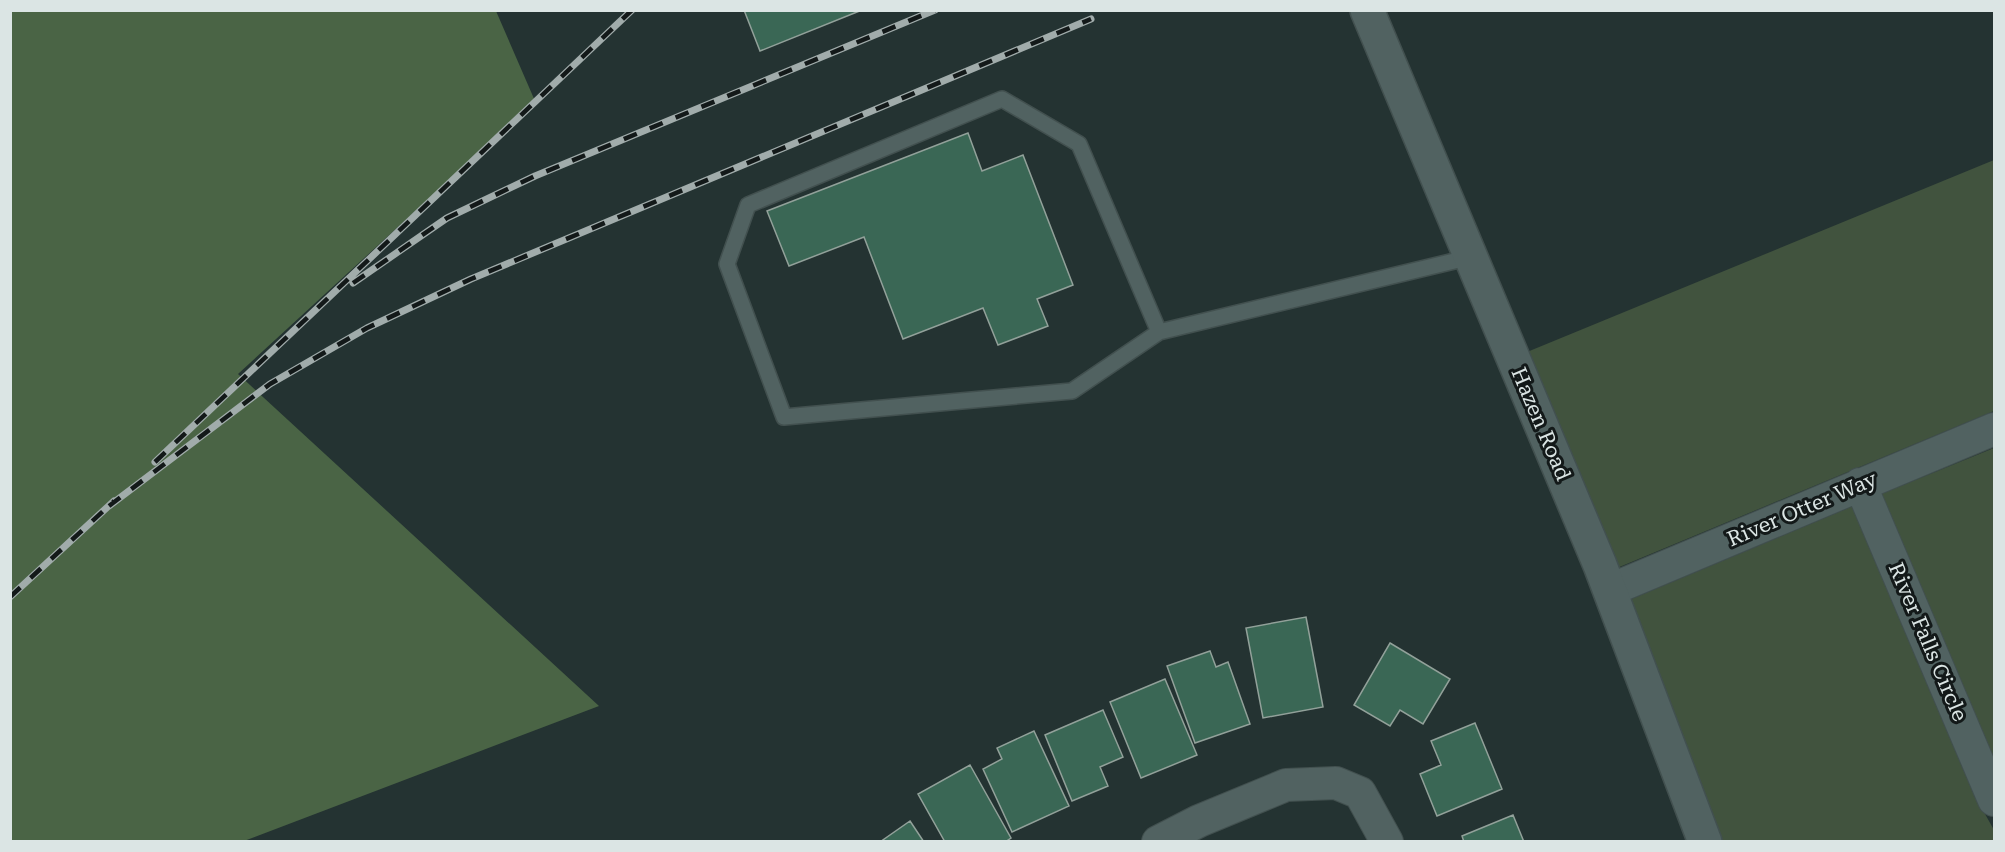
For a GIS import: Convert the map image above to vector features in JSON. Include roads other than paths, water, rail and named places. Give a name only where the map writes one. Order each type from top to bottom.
[{"type":"street","name":"Hazen Road","points":[[1367,10],[1610,590],[1705,842]]},
{"type":"street","name":"River Otter Way","points":[[1610,590],[1995,429]]},
{"type":"street","name":"River Falls Circle","points":[[1860,484],[1995,800]]},
{"type":"street","points":[[1158,842],[1199,821],[1286,785],[1336,783],[1360,793],[1381,825],[1387,842]]},
{"type":"lane","points":[[1159,333],[1079,144],[1002,99],[748,205],[727,264],[784,417],[1072,391],[1159,333],[1471,257]]},
{"type":"railway","points":[[155,462],[632,10]]},
{"type":"railway","points":[[353,283],[447,218],[535,176],[935,10]]},
{"type":"railway","points":[[109,506],[270,384],[367,328],[471,279],[1091,19]]},
{"type":"railway","points":[[10,597],[114,501]]}]
